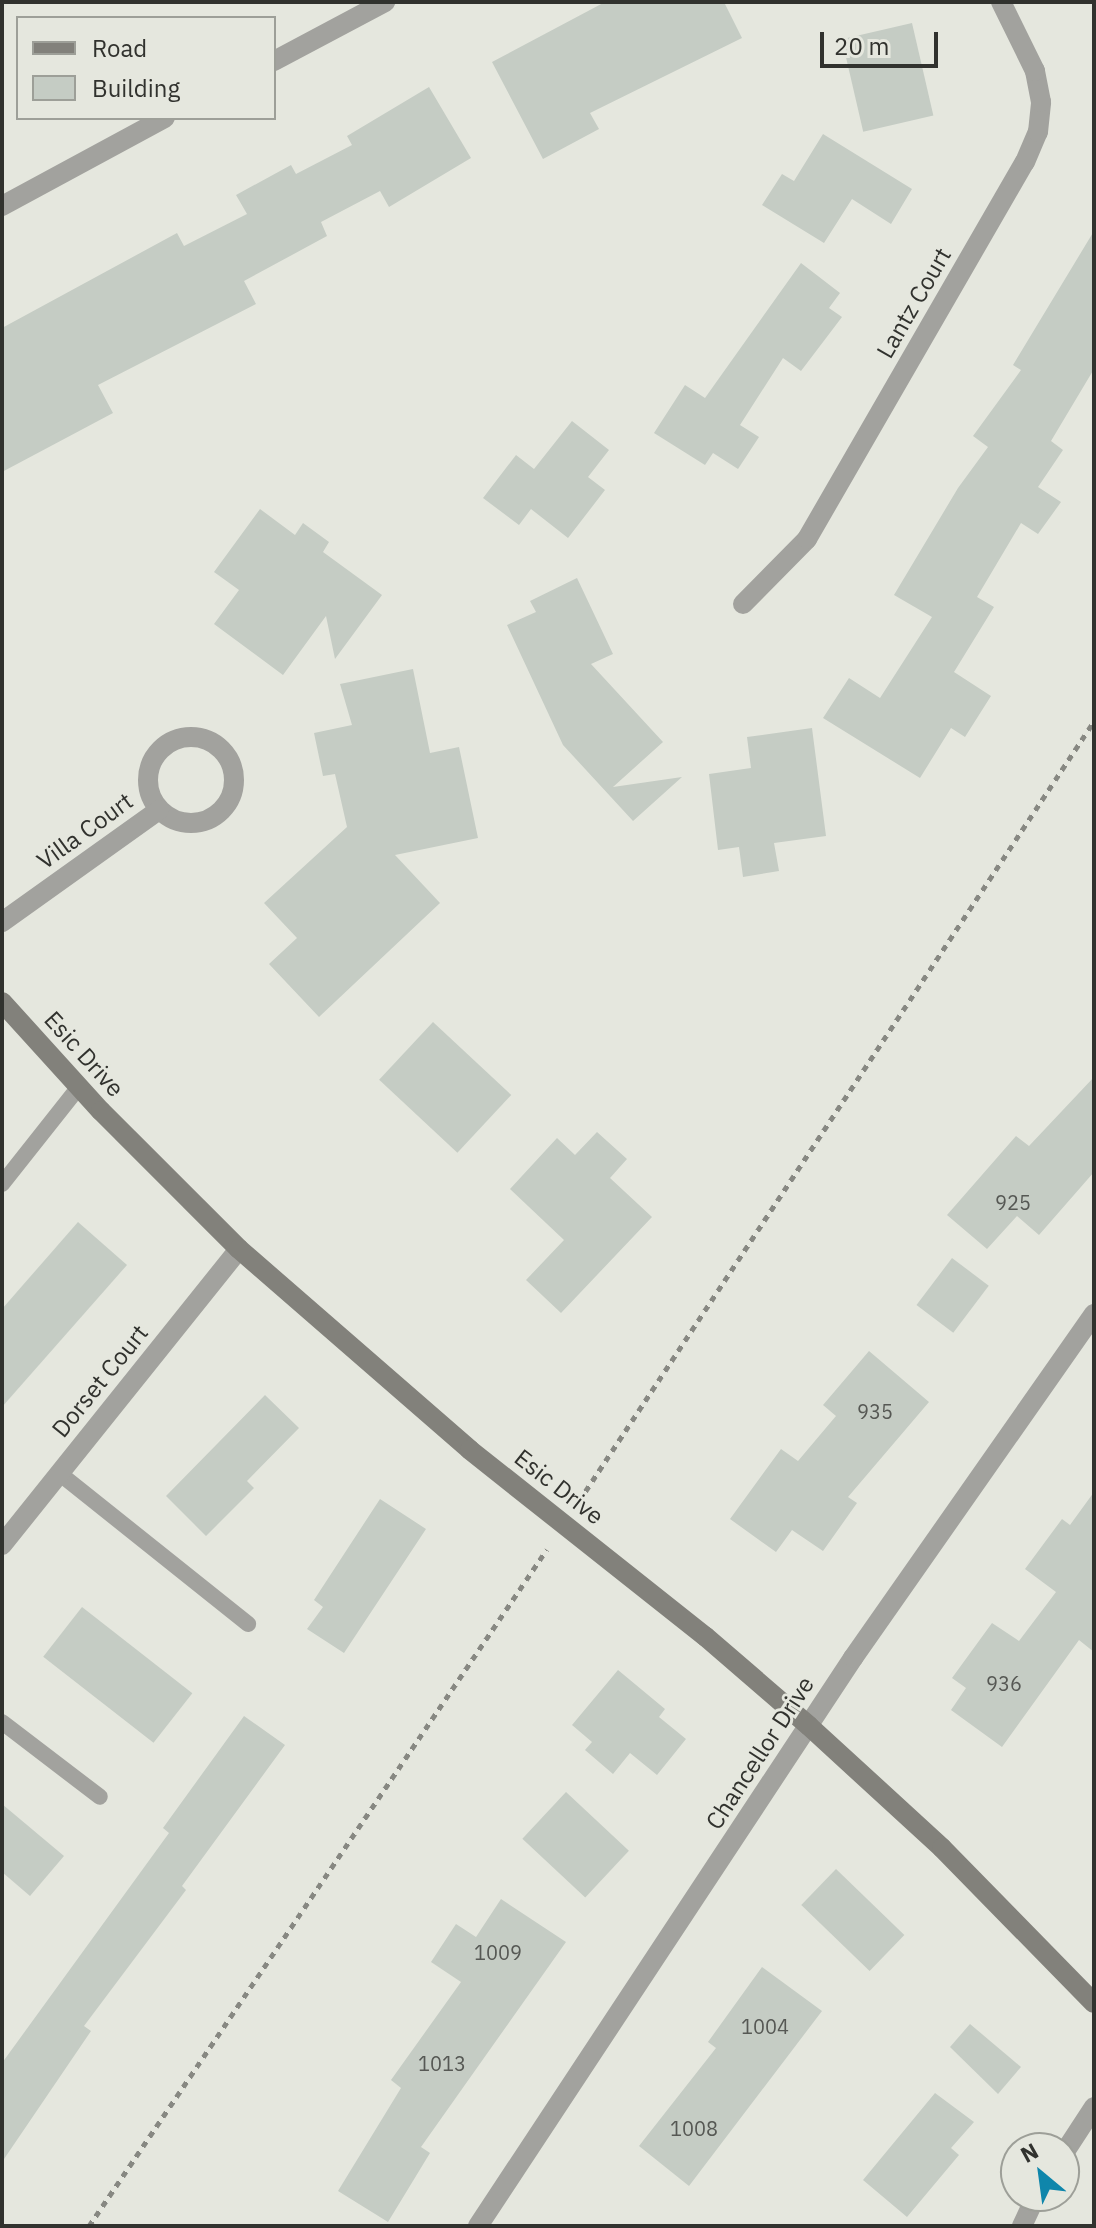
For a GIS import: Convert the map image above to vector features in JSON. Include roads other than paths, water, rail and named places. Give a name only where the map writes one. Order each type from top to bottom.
[{"type":"street","points":[[276,60],[385,2]]},
{"type":"street","name":"Lantz Court","points":[[743,604],[807,539],[1025,162],[1038,132],[1041,102],[1035,71],[1001,2]]},
{"type":"street","points":[[2,206],[161,120]]},
{"type":"street","name":"Villa Court","points":[[190,736],[219,746],[229,757],[235,786],[221,812],[196,823],[170,818],[159,810],[151,798],[148,771],[163,747],[190,736]]},
{"type":"street","name":"Villa Court","points":[[2,922],[159,810]]},
{"type":"street","name":"Esic Drive","points":[[2,1002],[79,1087],[239,1249],[470,1450],[694,1628],[809,1726],[942,1848],[1094,2003]]},
{"type":"street","name":"Dorset Court","points":[[2,1545],[239,1249]]},
{"type":"street","name":"Chancellor Drive","points":[[478,2226],[809,1726],[1094,1314]]},
{"type":"street","points":[[1078,2132],[1094,2107]]},
{"type":"lane","points":[[2,1184],[79,1087]]},
{"type":"lane","points":[[59,1473],[248,1624]]},
{"type":"lane","points":[[2,1722],[100,1797]]}]
